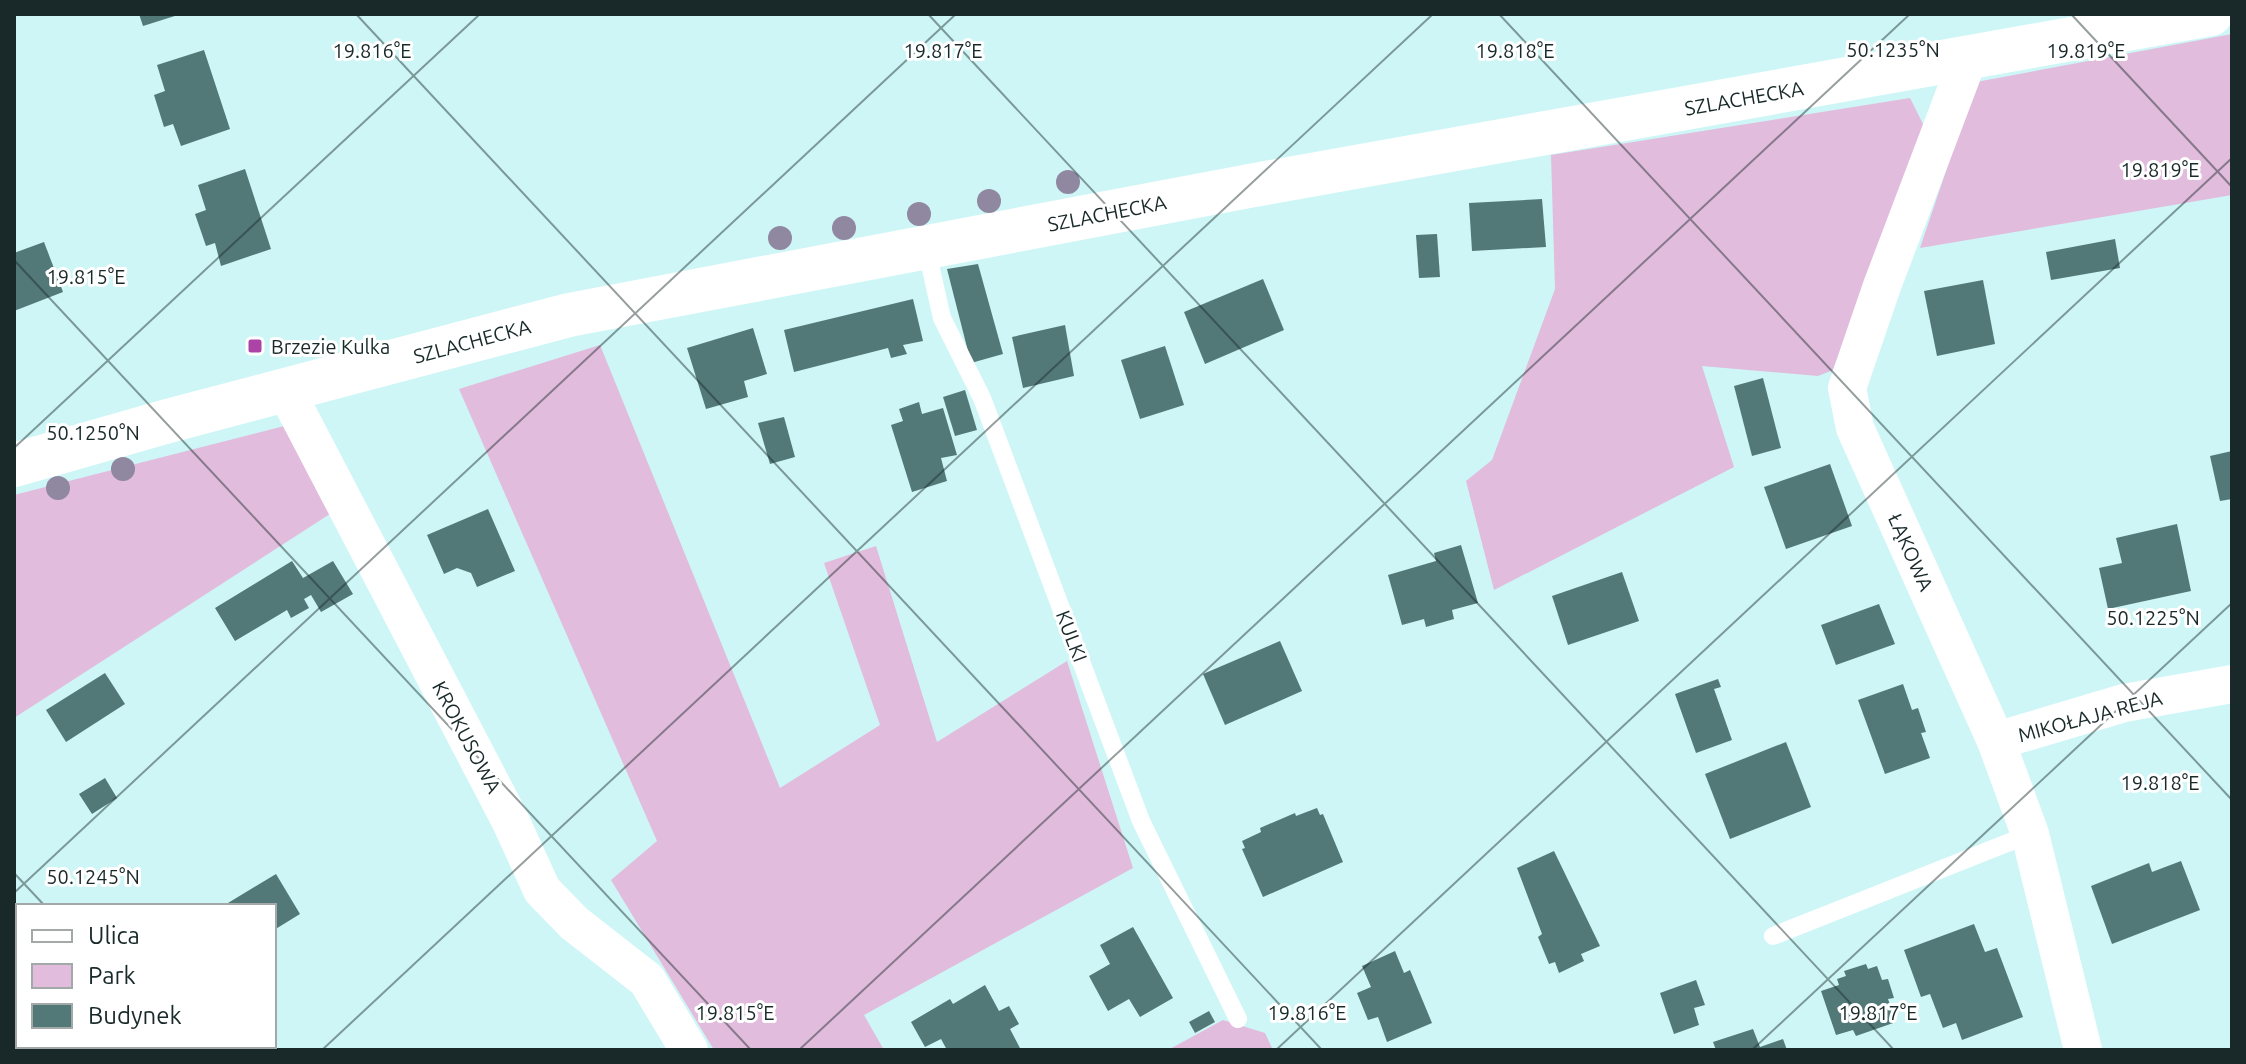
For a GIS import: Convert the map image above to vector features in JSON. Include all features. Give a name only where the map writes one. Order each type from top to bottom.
[{"type":"street","name":"SZLACHECKA","points":[[14,465],[569,315],[1249,186],[2211,14]]},
{"type":"street","name":"ŁĄKOWA","points":[[1968,59],[1847,388],[1855,428],[1996,741],[2030,834],[2083,1050]]},
{"type":"street","name":"KROKUSOWA","points":[[286,391],[511,822],[542,890],[574,923],[647,980],[689,1050]]},
{"type":"street","name":"MIKOŁAJA REJA","points":[[1996,741],[2124,703],[2232,684]]},
{"type":"lane","name":"KULKI","points":[[926,247],[942,318],[982,398],[1141,821],[1238,1019]]},
{"type":"lane","points":[[1773,936],[2030,834]]},
{"type":"green space","points":[[2232,34],[2232,195],[1920,248],[1976,82]]},
{"type":"green space","points":[[1910,98],[1926,130],[1833,370],[1818,376],[1702,366],[1734,467],[1494,590],[1466,481],[1492,460],[1555,289],[1551,155]]},
{"type":"green space","points":[[600,345],[780,788],[880,725],[824,563],[876,546],[937,742],[1067,661],[1133,868],[864,1015],[884,1050],[714,1050],[611,880],[657,841],[459,389]]},
{"type":"green space","points":[[292,424],[333,512],[14,718],[14,495]]},
{"type":"green space","points":[[1223,1020],[1265,1033],[1273,1050],[1168,1050]]},
{"type":"building","points":[[139,14],[178,14],[178,15],[143,26]]},
{"type":"building","points":[[204,50],[230,129],[181,146],[173,124],[164,127],[154,95],[165,91],[157,65]]},
{"type":"building","points":[[245,169],[271,249],[221,266],[215,243],[206,246],[195,214],[206,210],[198,185]]},
{"type":"building","points":[[1542,199],[1546,247],[1472,251],[1469,203]]},
{"type":"building","points":[[1437,234],[1440,277],[1419,278],[1416,235]]},
{"type":"building","points":[[2115,239],[2120,268],[2051,280],[2046,252]]},
{"type":"building","points":[[44,242],[63,292],[14,311],[14,253]]},
{"type":"building","points":[[978,264],[1003,354],[971,363],[947,269]]},
{"type":"building","points":[[1263,279],[1284,330],[1205,364],[1184,312]]},
{"type":"building","points":[[1983,280],[1995,344],[1937,356],[1924,291]]},
{"type":"building","points":[[913,299],[923,341],[903,345],[907,354],[891,358],[888,348],[794,372],[784,330]]},
{"type":"building","points":[[1065,325],[1074,376],[1023,388],[1012,337]]},
{"type":"building","points":[[753,328],[767,374],[744,381],[748,397],[706,409],[687,348]]},
{"type":"building","points":[[1165,346],[1184,405],[1140,419],[1121,360]]},
{"type":"building","points":[[1763,378],[1781,448],[1752,456],[1734,386]]},
{"type":"building","points":[[965,390],[977,430],[955,436],[943,397]]},
{"type":"building","points":[[919,402],[922,414],[943,408],[957,455],[941,458],[947,481],[912,492],[891,425],[903,421],[899,409]]},
{"type":"building","points":[[784,417],[795,457],[770,464],[758,423]]},
{"type":"building","points":[[2232,451],[2232,499],[2220,501],[2210,456]]},
{"type":"building","points":[[1830,464],[1852,526],[1786,549],[1764,487]]},
{"type":"building","points":[[488,509],[515,571],[477,587],[471,573],[457,568],[444,574],[427,535]]},
{"type":"building","points":[[2177,524],[2191,591],[2108,609],[2099,568],[2122,563],[2116,538]]},
{"type":"building","points":[[1461,545],[1478,603],[1452,610],[1454,619],[1426,627],[1424,619],[1402,625],[1388,575],[1436,561],[1434,553]]},
{"type":"building","points":[[292,561],[303,578],[333,561],[353,594],[321,612],[311,595],[304,599],[309,608],[291,618],[287,610],[235,641],[215,608]]},
{"type":"building","points":[[1622,572],[1639,621],[1568,645],[1552,596]]},
{"type":"building","points":[[1879,604],[1895,644],[1836,665],[1821,625]]},
{"type":"building","points":[[1280,641],[1302,691],[1225,725],[1203,674]]},
{"type":"building","points":[[105,673],[125,704],[66,742],[46,710]]},
{"type":"building","points":[[1718,679],[1721,687],[1714,689],[1732,740],[1696,753],[1675,694]]},
{"type":"building","points":[[1903,684],[1912,710],[1918,708],[1926,732],[1921,733],[1930,758],[1885,774],[1858,700]]},
{"type":"building","points":[[1786,742],[1811,807],[1730,839],[1705,774]]},
{"type":"building","points":[[105,778],[117,798],[92,814],[79,794]]},
{"type":"building","points":[[1317,808],[1320,815],[1323,814],[1343,862],[1263,897],[1242,849],[1245,848],[1242,841],[1261,832],[1260,828],[1295,813],[1296,816]]},
{"type":"building","points":[[1554,851],[1600,946],[1581,954],[1584,961],[1559,973],[1555,962],[1549,964],[1538,937],[1542,934],[1517,868]]},
{"type":"building","points":[[2181,861],[2200,910],[2112,944],[2091,886],[2149,863],[2152,872]]},
{"type":"building","points":[[276,874],[300,914],[276,929],[276,904],[226,904]]},
{"type":"building","points":[[1974,924],[1985,952],[1997,948],[2023,1017],[1962,1040],[1956,1023],[1943,1028],[1930,994],[1921,997],[1904,950]]},
{"type":"building","points":[[1133,927],[1173,998],[1140,1017],[1129,999],[1108,1011],[1089,976],[1110,964],[1100,945]]},
{"type":"building","points":[[1395,951],[1404,973],[1410,970],[1432,1023],[1387,1042],[1378,1017],[1368,1020],[1357,993],[1371,987],[1362,966]]},
{"type":"building","points":[[1866,964],[1868,969],[1877,966],[1882,980],[1888,979],[1894,998],[1888,999],[1896,1022],[1856,1036],[1853,1030],[1836,1035],[1821,991],[1839,985],[1837,979],[1846,976],[1844,971]]},
{"type":"building","points":[[1696,980],[1705,1005],[1694,1008],[1699,1025],[1674,1034],[1660,993]]},
{"type":"building","points":[[985,985],[999,1011],[1009,1006],[1019,1024],[1010,1029],[1021,1050],[947,1050],[941,1039],[925,1047],[911,1022],[950,999],[953,1004]]},
{"type":"building","points":[[1209,1011],[1215,1022],[1195,1033],[1189,1022]]},
{"type":"building","points":[[1753,1029],[1760,1047],[1783,1039],[1787,1050],[1716,1050],[1713,1042]]},
{"type":"place","name":"Brzezie Kulka","points":[[255,346]]}]
